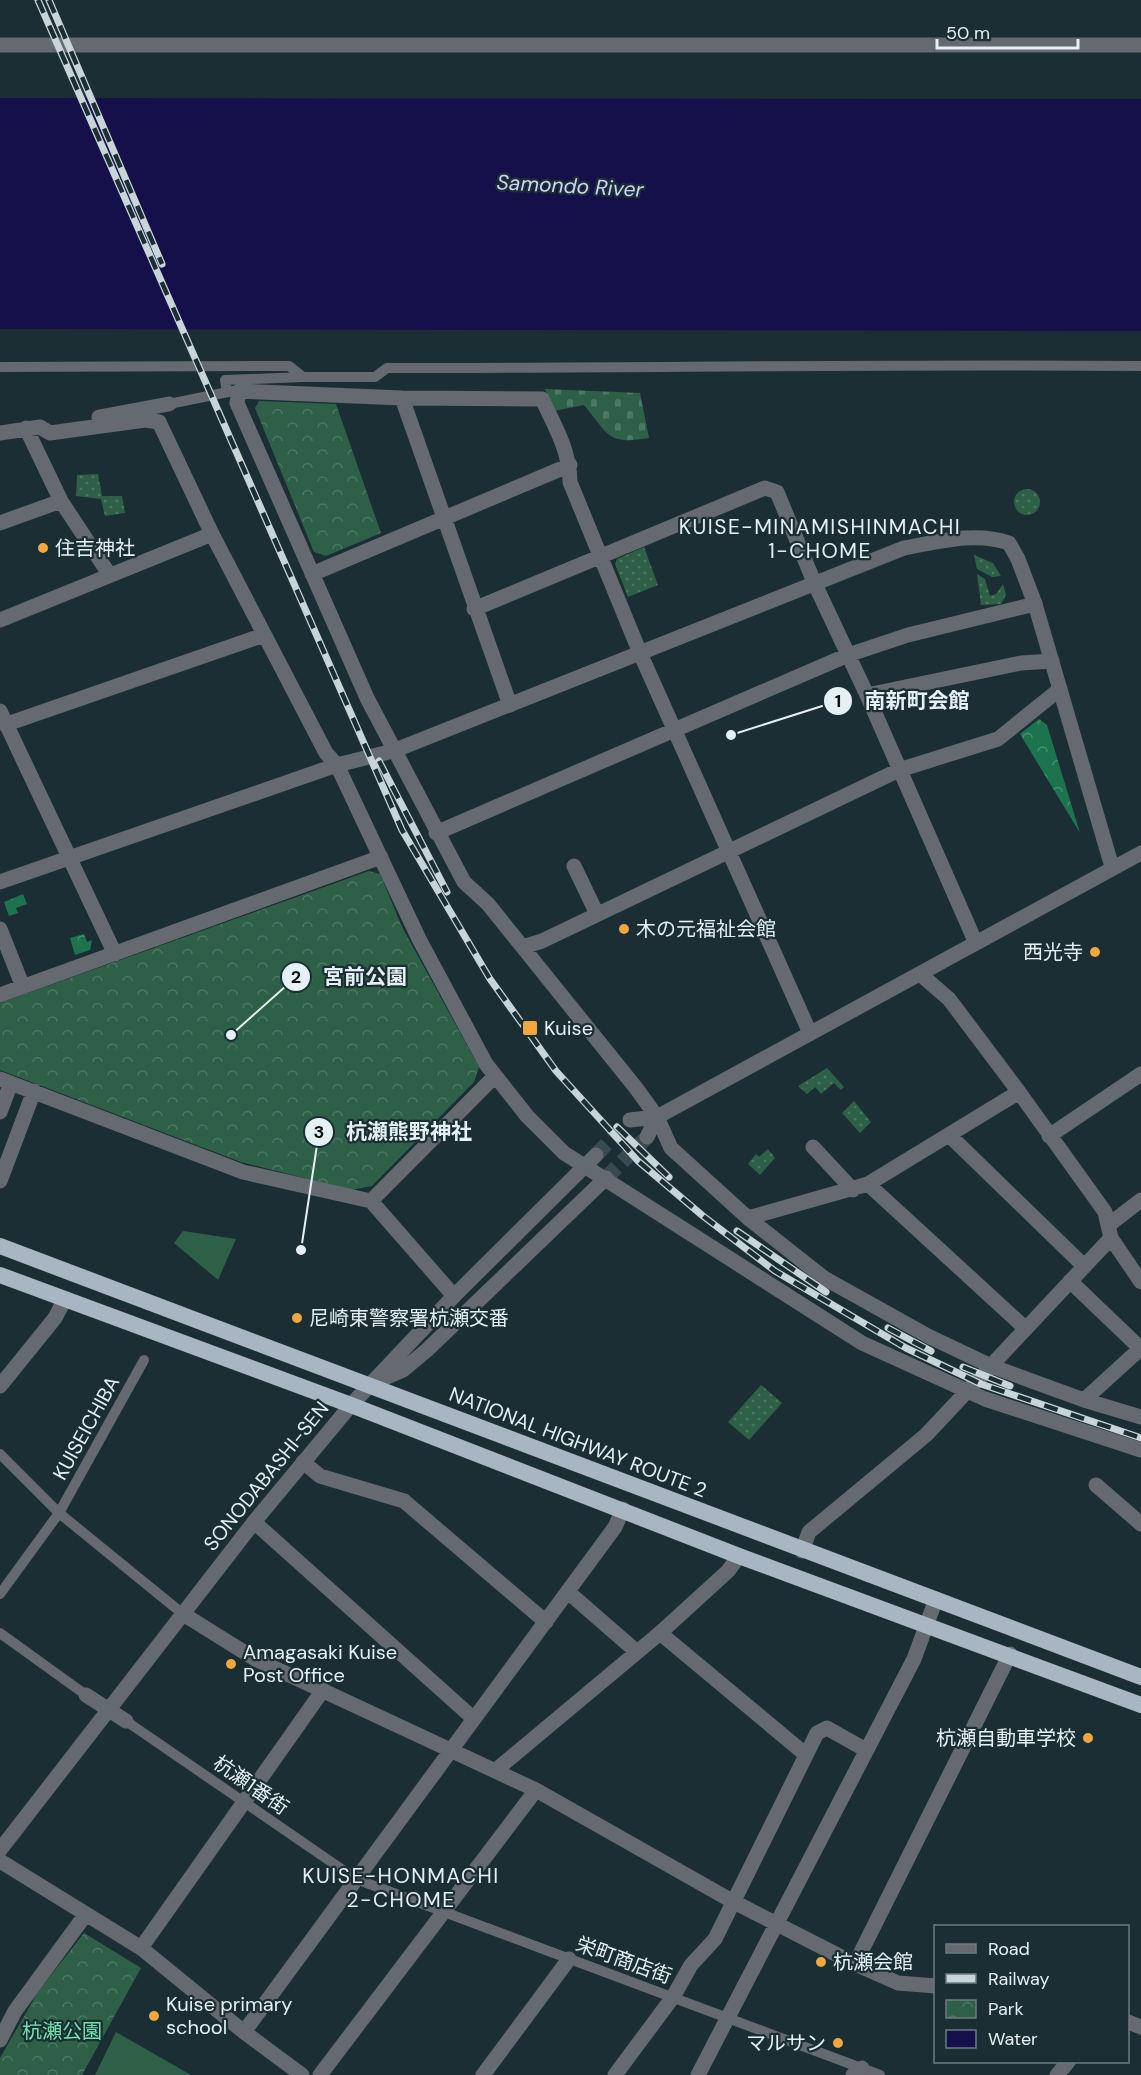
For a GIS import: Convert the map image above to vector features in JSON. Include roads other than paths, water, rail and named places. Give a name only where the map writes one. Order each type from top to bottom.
[{"type":"highway","name":"NATIONAL HIGHWAY ROUTE 2","points":[[0,1246],[369,1384],[802,1551],[1141,1677]]},
{"type":"highway","points":[[0,1275],[351,1405],[739,1556],[1010,1654],[1141,1705]]},
{"type":"street","points":[[0,45],[1141,45]]},
{"type":"street","points":[[1141,366],[940,364],[691,368],[387,368],[375,377],[225,380],[233,391],[312,574],[393,751],[464,882],[488,904],[657,1117],[671,1148],[748,1218],[824,1278],[928,1336],[991,1366],[1084,1400],[1141,1417]]},
{"type":"street","points":[[0,367],[289,366],[303,377]]},
{"type":"street","points":[[0,433],[233,391],[402,398],[542,399],[557,429],[570,465],[570,482],[640,653],[810,1033]]},
{"type":"street","points":[[402,398],[474,609],[510,705]]},
{"type":"street","points":[[33,428],[50,433],[145,420],[159,422],[264,635],[326,753],[337,765],[419,939],[494,1077],[564,1153],[862,1343],[968,1391],[1126,1447],[1141,1450]]},
{"type":"street","points":[[33,428],[61,501],[109,574]]},
{"type":"street","points":[[312,574],[570,465]]},
{"type":"street","points":[[474,609],[765,488],[771,488],[780,497],[814,582],[867,695],[975,941]]},
{"type":"street","points":[[0,523],[61,501]]},
{"type":"street","points":[[0,620],[109,574],[213,534]]},
{"type":"street","points":[[0,882],[337,765],[393,751],[904,548],[975,537],[994,538],[1009,543],[1018,559],[1035,604],[1112,867]]},
{"type":"street","points":[[436,833],[848,655],[908,634],[1035,604]]},
{"type":"street","points":[[115,954],[2,719],[264,635]]},
{"type":"street","points":[[867,695],[1021,663],[1052,661]]},
{"type":"street","points":[[523,947],[899,770],[998,739],[1060,689]]},
{"type":"street","points":[[0,995],[381,857]]},
{"type":"street","points":[[630,1120],[657,1117],[1112,867],[1140,857]]},
{"type":"street","points":[[574,866],[597,914]]},
{"type":"street","points":[[0,929],[23,987]]},
{"type":"street","points":[[920,974],[949,999],[1019,1092],[1105,1212],[1110,1231],[1141,1282]]},
{"type":"street","points":[[1049,1136],[1141,1074]]},
{"type":"street","points":[[371,1202],[494,1077]]},
{"type":"street","points":[[0,1112],[5,1081],[243,1172],[371,1202],[454,1296]]},
{"type":"street","points":[[0,1181],[34,1091]]},
{"type":"street","points":[[748,1218],[868,1184],[1019,1092]]},
{"type":"street","points":[[647,1137],[657,1117]]},
{"type":"street","points":[[949,1135],[1084,1266]]},
{"type":"street","points":[[813,1147],[853,1190]]},
{"type":"street","name":"SONODABASHI-SEN","points":[[0,1850],[254,1522],[369,1384],[596,1155]]},
{"type":"street","points":[[369,1384],[403,1370],[427,1350],[606,1178]]},
{"type":"street","points":[[868,1184],[1026,1328]]},
{"type":"street","points":[[802,1551],[809,1532],[926,1435],[1084,1266],[1110,1231],[1141,1200]]},
{"type":"street","points":[[1070,1281],[1141,1348],[1084,1400]]},
{"type":"street","points":[[0,1386],[55,1318],[65,1299]]},
{"type":"street","name":"KUISEICHIBA","points":[[0,1594],[59,1513],[144,1360]]},
{"type":"street","name":"KUISEICHIBA","points":[[0,1454],[59,1513],[183,1614]]},
{"type":"street","points":[[303,1462],[320,1476],[404,1501],[546,1622]]},
{"type":"street","points":[[1096,1485],[1141,1524]]},
{"type":"street","points":[[244,2032],[568,1592],[615,1527],[623,1509]]},
{"type":"street","points":[[254,1522],[474,1719]]},
{"type":"street","points":[[496,1770],[660,1633],[728,1571],[739,1556]]},
{"type":"street","points":[[568,1592],[637,1652]]},
{"type":"street","points":[[698,2075],[914,1659],[936,1599]]},
{"type":"street","points":[[183,1614],[255,1659],[453,1749],[536,1790],[732,1901],[855,1964],[898,1983],[934,1986]]},
{"type":"street","points":[[0,1633],[126,1721]]},
{"type":"street","points":[[660,1633],[805,1754]]},
{"type":"street","points":[[855,1964],[1010,1654]]},
{"type":"street","points":[[141,1948],[324,1690]]},
{"type":"street","name":"杭瀬1番街","points":[[126,1721],[356,1879]]},
{"type":"street","points":[[615,2075],[672,1997],[691,1965],[715,1939],[732,1901],[739,1895],[817,1733],[827,1728],[866,1749]]},
{"type":"street","points":[[320,2075],[536,1790]]},
{"type":"street","points":[[0,1861],[141,1948],[244,2032],[302,2075]]},
{"type":"street","name":"栄町商店街","points":[[356,1879],[729,2018],[858,2072],[880,2075]]},
{"type":"street","points":[[0,2040],[15,2012],[86,1914]]},
{"type":"street","points":[[483,2075],[569,1959]]},
{"type":"street","points":[[1057,2075],[1066,2063]]},
{"type":"water","name":"Samondo River","points":[[0,98],[1141,99],[1141,331],[0,329]]},
{"type":"tunnel","points":[[596,1155],[630,1120]]},
{"type":"tunnel","points":[[606,1178],[647,1137]]},
{"type":"railway","points":[[38,0],[402,830],[490,979],[556,1071],[638,1161],[703,1216],[775,1271],[906,1348],[981,1384],[1141,1438]]},
{"type":"railway","points":[[49,0],[162,264]]},
{"type":"railway","points":[[379,761],[447,892]]},
{"type":"railway","points":[[617,1127],[669,1177]]},
{"type":"railway","points":[[737,1231],[826,1292]]},
{"type":"railway","points":[[888,1328],[931,1351]]},
{"type":"railway","points":[[963,1367],[1010,1386]]},
{"type":"place","name":"住吉神社","points":[[43,548]]},
{"type":"place","name":"南新町会館","points":[[731,735]]},
{"type":"place","name":"木の元福祉会館","points":[[624,929]]},
{"type":"place","name":"西光寺","points":[[1095,952]]},
{"type":"place","name":"Kuise","points":[[530,1028]]},
{"type":"place","name":"宮前公園","points":[[231,1035]]},
{"type":"place","name":"杭瀬熊野神社","points":[[301,1250]]},
{"type":"place","name":"尼崎東警察署杭瀬交番","points":[[297,1318]]},
{"type":"place","name":"Amagasaki Kuise Post Office","points":[[231,1664]]},
{"type":"place","name":"杭瀬自動車学校","points":[[1088,1738]]},
{"type":"place","name":"杭瀬会館","points":[[821,1962]]},
{"type":"place","name":"Kuise primary school","points":[[154,2016]]},
{"type":"place","name":"マルサン","points":[[838,2043]]},
{"type":"district","name":"KUISE-MINAMISHINMACHI 1-CHOME","points":[[820,539]]},
{"type":"district","name":"KUISE-HONMACHI 2-CHOME","points":[[401,1888]]},
{"type":"park label","name":"杭瀬公園","points":[[62,2031]]}]
